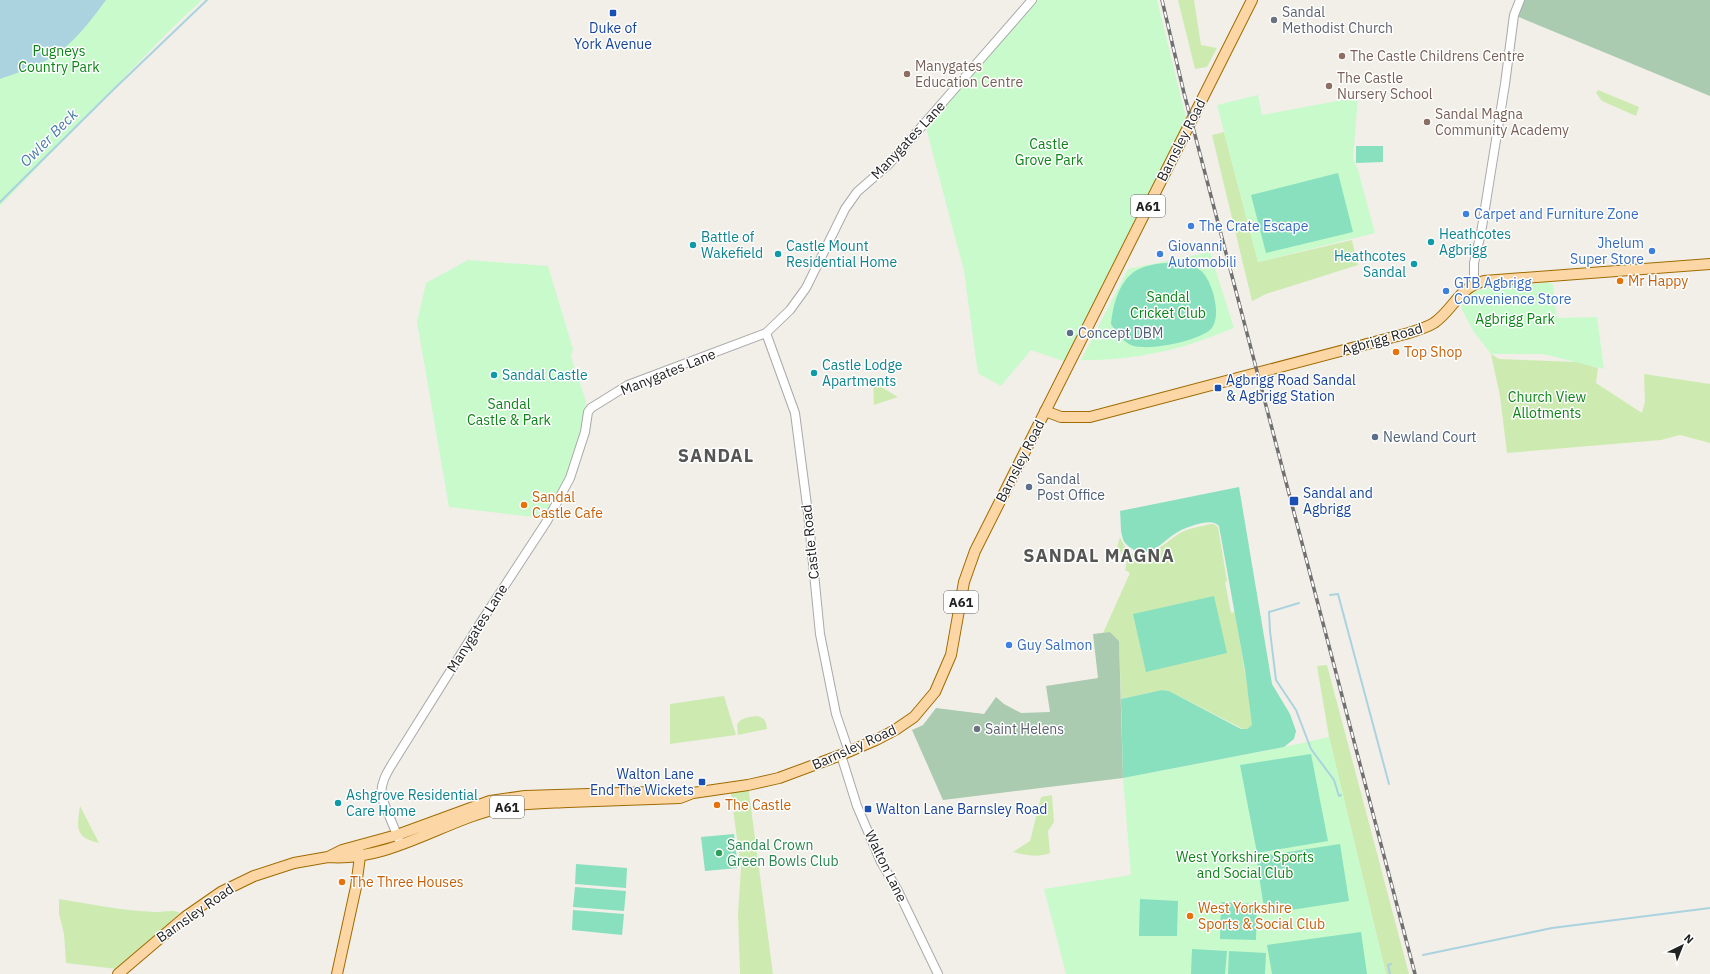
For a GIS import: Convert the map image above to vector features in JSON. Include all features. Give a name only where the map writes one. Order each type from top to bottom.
[{"type":"main road","name":"Barnsley Road","points":[[118,974],[176,924],[222,892],[254,876],[274,869],[294,863],[328,857],[344,858],[477,815],[514,805],[680,798],[693,793],[748,785],[779,778],[876,740],[908,722],[926,705],[935,692],[951,655],[964,582],[975,551],[1252,0]]},
{"type":"main road","name":"Agbrigg Road","points":[[1045,411],[1060,417],[1090,417],[1405,334],[1434,323],[1445,313],[1461,294],[1474,284],[1496,280],[1710,264]]},
{"type":"main road","points":[[337,974],[356,887],[359,852]]},
{"type":"street","name":"Manygates Lane","points":[[399,840],[380,791],[383,781],[480,622],[547,521],[570,478],[585,432],[588,412],[591,408],[628,385],[766,333],[790,310],[806,288],[845,209],[857,192],[889,164],[1032,0]]},
{"type":"street","points":[[1474,284],[1474,263],[1481,233],[1505,84],[1514,15],[1520,0]]},
{"type":"street","name":"Castle Road","points":[[766,333],[795,413],[808,513],[820,634],[845,753]]},
{"type":"street","name":"Walton Lane","points":[[845,753],[857,806],[880,862],[898,889],[938,974]]},
{"type":"green space","name":"Pugneys Country Park","points":[[0,0],[202,0],[172,28],[0,206]]},
{"type":"green space","name":"Castle Grove Park","points":[[1032,0],[1157,0],[1188,126],[1069,363],[1031,350],[1001,386],[979,374],[964,271],[925,124]]},
{"type":"green space","points":[[1178,0],[1194,0],[1201,45],[1217,48],[1207,67],[1195,69]]},
{"type":"green space","points":[[1520,0],[1710,0],[1710,96],[1514,15]]},
{"type":"green space","points":[[1598,90],[1639,107],[1636,116],[1602,101],[1596,93]]},
{"type":"green space","points":[[1258,95],[1262,115],[1358,97],[1353,158],[1358,170],[1375,233],[1258,262],[1217,105]]},
{"type":"green space","points":[[1224,132],[1258,262],[1352,240],[1358,265],[1266,294],[1252,301],[1212,135]]},
{"type":"green space","points":[[1356,146],[1383,146],[1383,162],[1356,163]]},
{"type":"green space","points":[[1338,173],[1353,232],[1266,253],[1251,195]]},
{"type":"green space","name":"Sandal Cricket Club","points":[[1210,252],[1234,328],[1188,345],[1162,352],[1135,357],[1081,360],[1128,269]]},
{"type":"green space","name":"Sandal Castle & Park","points":[[468,260],[548,266],[573,349],[571,357],[586,401],[585,422],[569,471],[543,518],[449,507],[417,322],[426,283]]},
{"type":"green space","name":"Sandal Cricket Club","points":[[1180,262],[1199,269],[1207,279],[1213,293],[1216,309],[1216,317],[1211,329],[1195,338],[1171,344],[1146,347],[1129,344],[1119,335],[1111,324],[1115,301],[1121,286],[1131,274],[1137,270],[1147,266]]},
{"type":"green space","name":"Agbrigg Park","points":[[1546,281],[1553,285],[1557,318],[1597,317],[1604,369],[1543,354],[1491,354],[1474,332],[1461,308],[1465,297],[1481,289],[1506,284],[1537,284]]},
{"type":"green space","name":"Church View Allotments","points":[[1491,354],[1499,359],[1577,362],[1598,368],[1596,383],[1642,413],[1645,401],[1644,374],[1710,384],[1710,443],[1680,435],[1661,440],[1507,453],[1500,396]]},
{"type":"green space","points":[[873,382],[898,397],[874,405]]},
{"type":"green space","points":[[1239,487],[1272,684],[1290,714],[1296,731],[1294,739],[1284,747],[1123,778],[1121,699],[1162,690],[1169,691],[1241,729],[1247,729],[1252,725],[1245,670],[1219,526],[1215,523],[1209,522],[1192,526],[1176,533],[1161,545],[1149,551],[1143,552],[1137,551],[1125,543],[1121,533],[1120,511]]},
{"type":"green space","points":[[1214,524],[1218,527],[1227,581],[1225,582],[1231,613],[1235,612],[1253,721],[1253,725],[1245,730],[1169,691],[1162,690],[1121,699],[1119,641],[1110,632],[1103,633],[1130,573],[1125,570],[1127,562],[1117,547],[1120,537],[1126,548],[1133,554],[1148,554],[1183,531]]},
{"type":"green space","points":[[1214,596],[1227,653],[1146,672],[1133,614]]},
{"type":"green space","points":[[1110,632],[1119,641],[1123,778],[943,800],[912,730],[923,725],[936,708],[984,714],[996,697],[1004,704],[1021,713],[1050,712],[1046,686],[1098,678],[1093,634]]},
{"type":"green space","points":[[1327,665],[1409,974],[1386,974],[1329,737],[1317,666]]},
{"type":"green space","points":[[724,696],[736,735],[670,744],[670,704]]},
{"type":"green space","points":[[757,716],[765,720],[767,729],[738,735],[737,725],[741,720]]},
{"type":"green space","name":"West Yorkshire Sports and Social Club","points":[[1329,737],[1386,974],[1066,974],[1044,889],[1131,875],[1123,778]]},
{"type":"green space","points":[[1311,754],[1328,841],[1257,853],[1240,765]]},
{"type":"green space","points":[[748,785],[773,974],[740,974],[738,914],[741,868],[730,787]]},
{"type":"green space","points":[[1052,795],[1054,822],[1048,831],[1050,853],[1036,856],[1013,852],[1030,841],[1041,797]]},
{"type":"green space","points":[[80,806],[99,843],[85,838],[81,834],[78,826]]},
{"type":"green space","name":"Sandal Crown Green Bowls Club","points":[[734,834],[738,868],[705,871],[701,837]]},
{"type":"green space","points":[[1340,844],[1349,901],[1265,914],[1256,857]]},
{"type":"green space","points":[[576,864],[627,868],[626,888],[575,884]]},
{"type":"green space","points":[[575,887],[626,891],[624,911],[573,907]]},
{"type":"green space","points":[[59,899],[131,910],[156,912],[171,911],[180,913],[117,969],[66,963],[64,934],[59,914]]},
{"type":"green space","points":[[1140,899],[1178,901],[1177,936],[1139,936]]},
{"type":"green space","points":[[1221,902],[1257,904],[1256,940],[1220,939]]},
{"type":"green space","points":[[573,910],[624,914],[622,935],[572,930]]},
{"type":"green space","points":[[1361,932],[1367,974],[1272,974],[1267,945]]},
{"type":"green space","points":[[1192,949],[1227,951],[1225,974],[1191,974]]},
{"type":"green space","points":[[1229,951],[1266,953],[1265,974],[1228,974]]},
{"type":"water","points":[[0,0],[106,0],[78,35],[53,57],[38,65],[0,79]]},
{"type":"waterway","name":"Owler Beck","points":[[0,202],[113,90],[207,0]]},
{"type":"waterway","points":[[1330,595],[1338,594],[1389,784]]},
{"type":"waterway","points":[[1299,603],[1269,612],[1276,680],[1296,710],[1311,749],[1334,780],[1339,796],[1341,795]]},
{"type":"waterway","points":[[1423,955],[1552,928],[1710,908]]},
{"type":"waterway","points":[[1390,974],[1388,965],[1391,964]]},
{"type":"railway","points":[[1162,0],[1184,93],[1415,974]]},
{"type":"place","name":"Duke of York Avenue","points":[[613,13]]},
{"type":"place","name":"Sandal Methodist Church","points":[[1274,20]]},
{"type":"place","name":"The Castle Childrens Centre","points":[[1342,56]]},
{"type":"place","name":"Manygates Education Centre","points":[[907,74]]},
{"type":"place","name":"The Castle Nursery School","points":[[1329,86]]},
{"type":"place","name":"Sandal Magna Community Academy","points":[[1427,122]]},
{"type":"place","name":"Carpet and Furniture Zone","points":[[1466,214]]},
{"type":"place","name":"The Crate Escape","points":[[1191,226]]},
{"type":"place","name":"Heathcotes Agbrigg","points":[[1431,242]]},
{"type":"place","name":"Battle of Wakefield","points":[[693,245]]},
{"type":"place","name":"Jhelum Super Store","points":[[1652,251]]},
{"type":"place","name":"Castle Mount Residential Home","points":[[778,254]]},
{"type":"place","name":"Giovanni Automobili","points":[[1160,254]]},
{"type":"place","name":"Heathcotes Sandal","points":[[1414,264]]},
{"type":"place","name":"Mr Happy","points":[[1620,281]]},
{"type":"place","name":"GTB Agbrigg Convenience Store","points":[[1446,291]]},
{"type":"place","name":"Concept DBM","points":[[1070,333]]},
{"type":"place","name":"Top Shop","points":[[1396,352]]},
{"type":"place","name":"Castle Lodge Apartments","points":[[814,373]]},
{"type":"place","name":"Sandal Castle","points":[[494,375]]},
{"type":"place","name":"Agbrigg Road Sandal & Agbrigg Station","points":[[1218,388]]},
{"type":"place","name":"Newland Court","points":[[1375,437]]},
{"type":"place","name":"Sandal Post Office","points":[[1029,487]]},
{"type":"place","name":"Sandal and Agbrigg","points":[[1294,501]]},
{"type":"place","name":"Sandal Castle Cafe","points":[[524,505]]},
{"type":"place","name":"Guy Salmon","points":[[1009,645]]},
{"type":"place","name":"Saint Helens","points":[[977,729]]},
{"type":"place","name":"Walton Lane End The Wickets","points":[[702,782]]},
{"type":"place","name":"Ashgrove Residential Care Home","points":[[338,803]]},
{"type":"place","name":"The Castle","points":[[717,805]]},
{"type":"place","name":"Walton Lane Barnsley Road","points":[[868,809]]},
{"type":"place","name":"Sandal Crown Green Bowls Club","points":[[719,853]]},
{"type":"place","name":"The Three Houses","points":[[342,882]]},
{"type":"place","name":"West Yorkshire Sports & Social Club","points":[[1190,916]]},
{"type":"district","name":"SANDAL","points":[[716,456]]},
{"type":"district","name":"SANDAL MAGNA","points":[[1099,556]]}]
